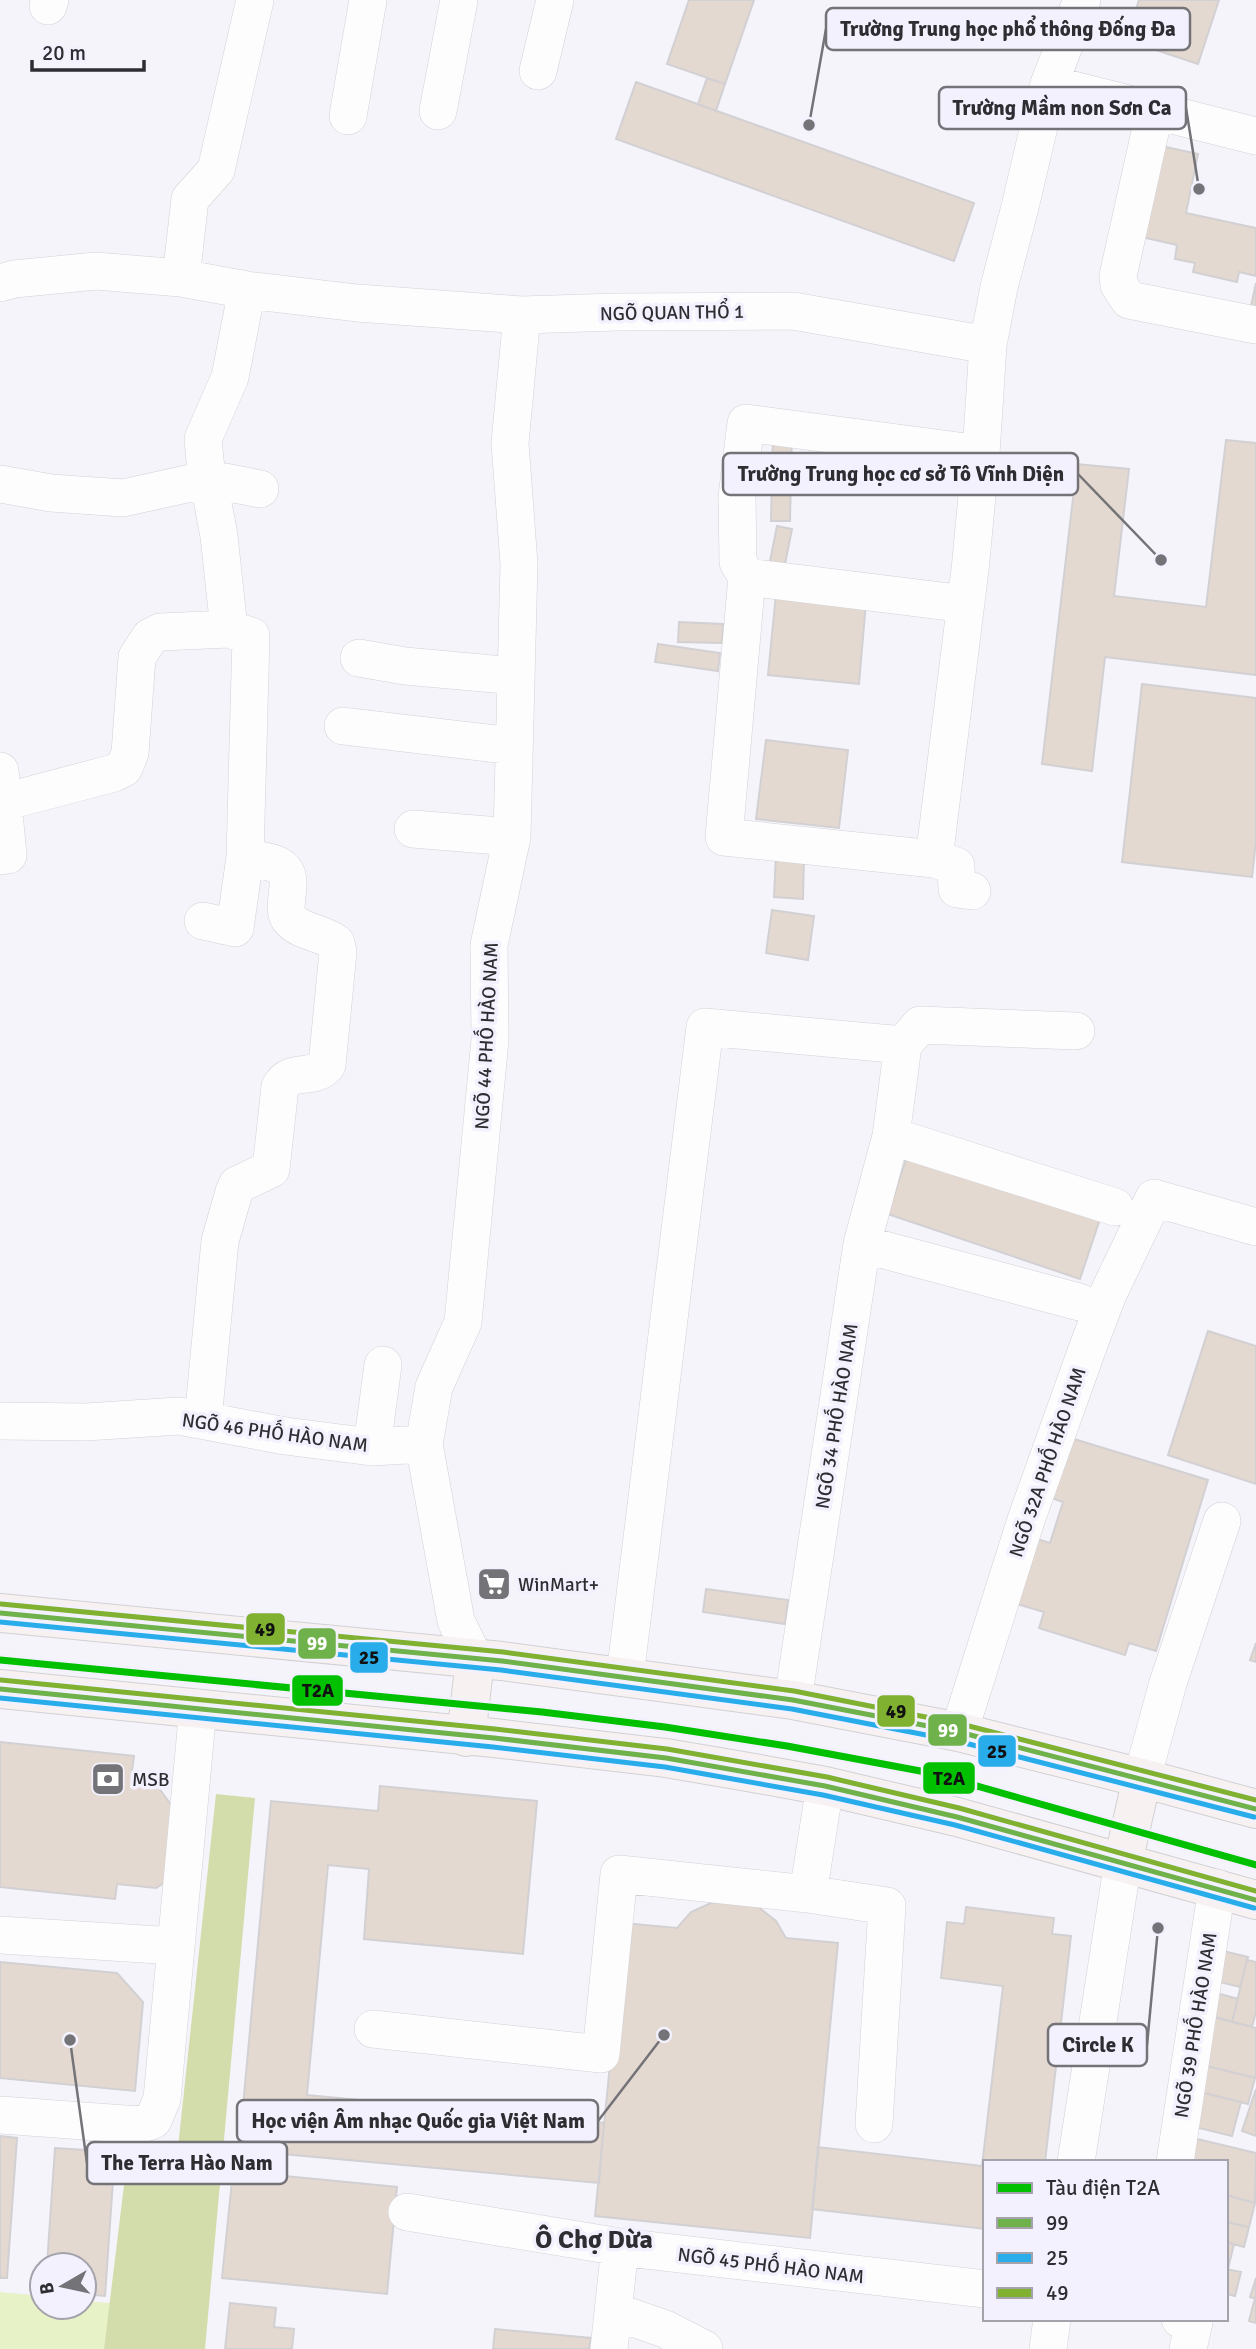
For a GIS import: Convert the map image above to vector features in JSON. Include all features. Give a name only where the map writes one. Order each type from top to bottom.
[{"type":"main road","points":[[0,1613],[625,1676],[793,1700],[958,1732],[1256,1809]]},
{"type":"main road","points":[[466,1737],[475,1660]]},
{"type":"main road","points":[[0,1689],[666,1758],[825,1786],[957,1817],[1256,1900]]},
{"type":"main road","points":[[1123,1862],[1142,1778]]},
{"type":"street","points":[[181,278],[190,199],[216,170],[256,0]]},
{"type":"street","points":[[348,116],[368,0]]},
{"type":"street","points":[[438,111],[459,0]]},
{"type":"street","points":[[538,71],[555,0]]},
{"type":"street","points":[[934,859],[966,604],[981,454],[988,345],[999,287],[1049,84],[1082,0]]},
{"type":"street","points":[[1049,84],[1256,136]]},
{"type":"street","points":[[1155,110],[1118,276],[1119,285],[1129,300],[1256,325]]},
{"type":"street","name":"NGÕ QUAN THỔ 1","points":[[0,283],[14,279],[96,271],[181,278],[247,290],[357,303],[522,315],[793,311],[988,345]]},
{"type":"street","points":[[229,629],[219,536],[203,439],[230,377],[247,290]]},
{"type":"street","name":"NGÕ 44 PHỐ HÀO NAM","points":[[475,1660],[456,1621],[424,1444],[434,1387],[463,1322],[490,1040],[489,945],[512,836],[519,564],[510,443],[522,315]]},
{"type":"street","points":[[972,891],[957,889],[956,866],[934,859],[724,837],[747,577],[738,562],[737,497],[746,423],[981,454]]},
{"type":"street","points":[[0,484],[51,493],[123,498],[209,479],[260,489]]},
{"type":"street","points":[[747,577],[966,604]]},
{"type":"street","points":[[0,856],[8,855],[2,786],[114,774],[124,768],[130,753],[137,657],[150,637],[160,632],[229,629],[251,636],[245,858],[236,928],[203,921]]},
{"type":"street","points":[[359,658],[405,666],[515,676]]},
{"type":"street","points":[[343,726],[514,746]]},
{"type":"street","points":[[413,829],[512,836]]},
{"type":"street","points":[[203,1420],[220,1241],[234,1192],[237,1185],[271,1169],[280,1087],[284,1080],[291,1076],[317,1073],[327,1065],[338,952],[335,943],[328,937],[289,919],[288,878],[285,871],[279,866],[245,858]]},
{"type":"street","points":[[625,1676],[705,1027],[903,1045],[920,1025],[1076,1031]]},
{"type":"street","name":"NGÕ 34 PHỐ HÀO NAM","points":[[793,1700],[862,1244],[891,1136],[903,1045]]},
{"type":"street","points":[[891,1136],[1115,1207]]},
{"type":"street","name":"NGÕ 32A PHỐ HÀO NAM","points":[[958,1732],[1026,1520],[1089,1343],[1108,1294],[1154,1198],[1256,1227]]},
{"type":"street","points":[[862,1244],[1079,1302]]},
{"type":"street","points":[[372,1447],[383,1365]]},
{"type":"street","name":"NGÕ 46 PHỐ HÀO NAM","points":[[0,1421],[86,1422],[178,1416],[285,1436],[372,1447],[424,1444]]},
{"type":"street","points":[[1142,1778],[1168,1683],[1222,1521]]},
{"type":"street","points":[[0,2115],[139,2125],[153,2120],[162,2099],[198,1708]]},
{"type":"street","points":[[808,1895],[825,1786]]},
{"type":"street","points":[[1076,2160],[1123,1862]]},
{"type":"street","points":[[373,2028],[601,2054],[618,1874],[887,1906],[874,2124]]},
{"type":"street","name":"NGÕ 39 PHỐ HÀO NAM","points":[[1175,2160],[1217,1888]]},
{"type":"street","points":[[0,1935],[175,1946]]},
{"type":"street","name":"NGÕ 45 PHỐ HÀO NAM","points":[[407,2212],[620,2247],[983,2289]]},
{"type":"street","points":[[609,2349],[620,2247]]},
{"type":"street","points":[[613,2311],[666,2329],[704,2349]]},
{"type":"street","points":[[1048,2349],[1052,2321]]},
{"type":"street","points":[[1188,2349],[1194,2322],[1189,2321]]},
{"type":"green space","points":[[216,1794],[255,1798],[205,2349],[104,2349],[126,2169],[175,2175]]},
{"type":"green space","points":[[0,2292],[28,2295],[28,2321],[98,2321],[98,2302],[110,2303],[104,2349],[0,2349]]},
{"type":"building","points":[[689,0],[754,0],[725,84],[667,64]]},
{"type":"building","points":[[1139,0],[1219,0],[1198,64],[1126,40]]},
{"type":"building","points":[[707,78],[725,84],[716,111],[698,104]]},
{"type":"building","points":[[636,82],[974,203],[954,261],[616,139]]},
{"type":"building","points":[[1152,144],[1198,154],[1186,213],[1256,228],[1256,276],[1239,272],[1237,282],[1193,272],[1195,263],[1175,259],[1177,245],[1133,235]]},
{"type":"building","points":[[1256,283],[1256,307],[1251,306]]},
{"type":"building","points":[[773,432],[792,433],[790,521],[771,521]]},
{"type":"building","points":[[1226,440],[1256,443],[1256,675],[1105,657],[1092,771],[1042,764],[1077,464],[1129,469],[1114,596],[1206,607]]},
{"type":"building","points":[[777,526],[792,529],[784,569],[769,566]]},
{"type":"building","points":[[776,594],[866,602],[859,684],[768,675]]},
{"type":"building","points":[[679,622],[723,624],[722,643],[678,642]]},
{"type":"building","points":[[658,644],[720,653],[718,671],[655,662]]},
{"type":"building","points":[[1142,684],[1256,698],[1256,841],[1252,877],[1122,862]]},
{"type":"building","points":[[766,740],[848,750],[839,828],[756,819]]},
{"type":"building","points":[[776,854],[804,855],[803,899],[774,897]]},
{"type":"building","points":[[772,910],[814,916],[808,960],[766,953]]},
{"type":"building","points":[[911,1144],[1104,1207],[1080,1279],[888,1214]]},
{"type":"building","points":[[1208,1331],[1256,1346],[1256,1484],[1168,1455]]},
{"type":"building","points":[[1061,1435],[1208,1480],[1156,1651],[1129,1643],[1125,1655],[1039,1628],[1044,1612],[1017,1604],[1037,1539],[1050,1543],[1063,1502],[1043,1495]]},
{"type":"building","points":[[706,1589],[788,1600],[785,1624],[703,1612]]},
{"type":"building","points":[[1256,1643],[1256,1662],[1250,1660]]},
{"type":"building","points":[[0,1742],[134,1756],[132,1771],[148,1773],[177,1813],[172,1878],[156,1888],[117,1884],[115,1899],[0,1887]]},
{"type":"building","points":[[380,1786],[537,1801],[523,1954],[364,1939],[369,1869],[328,1865],[307,2095],[604,2123],[599,2183],[239,2150],[271,1801],[378,1811]]},
{"type":"building","points":[[713,1902],[757,1906],[776,1921],[786,1938],[838,1943],[810,2238],[595,2216],[624,1923],[677,1928],[691,1912]]},
{"type":"building","points":[[966,1907],[1054,1918],[1052,1934],[1071,1936],[1045,2160],[983,2160],[983,2229],[812,2209],[818,2147],[982,2166],[1003,1986],[941,1978],[947,1922],[964,1924]]},
{"type":"building","points":[[1223,1951],[1248,1957],[1240,1987],[1216,1981]]},
{"type":"building","points":[[1247,1960],[1256,1962],[1256,2012],[1252,2027],[1232,2022]]},
{"type":"building","points":[[0,1962],[117,1973],[143,2002],[135,2091],[0,2078]]},
{"type":"building","points":[[1213,1992],[1238,1999],[1232,2022],[1207,2015]]},
{"type":"building","points":[[1215,2017],[1256,2028],[1256,2078],[1203,2065]]},
{"type":"building","points":[[1203,2065],[1255,2078],[1248,2104],[1196,2091]]},
{"type":"building","points":[[1256,2089],[1256,2136],[1242,2131]]},
{"type":"building","points":[[1196,2091],[1241,2102],[1232,2136],[1187,2125]]},
{"type":"building","points":[[0,2136],[17,2138],[7,2278],[0,2278]]},
{"type":"building","points":[[1193,2138],[1256,2153],[1255,2203],[1228,2196],[1228,2160],[1188,2160]]},
{"type":"building","points":[[55,2148],[115,2152],[105,2296],[98,2295],[98,2251],[48,2251]]},
{"type":"building","points":[[233,2171],[397,2187],[387,2294],[222,2278]]},
{"type":"building","points":[[1228,2196],[1255,2203],[1249,2227],[1228,2222]]},
{"type":"building","points":[[1228,2222],[1249,2227],[1244,2247],[1228,2243]]},
{"type":"building","points":[[1228,2242],[1234,2244],[1228,2269]]},
{"type":"building","points":[[1228,2269],[1241,2272],[1235,2296],[1228,2294]]},
{"type":"building","points":[[1256,2278],[1256,2299],[1250,2297]]},
{"type":"building","points":[[1256,2299],[1256,2323],[1249,2321]]},
{"type":"building","points":[[230,2303],[276,2308],[274,2327],[294,2329],[292,2349],[225,2349]]},
{"type":"building","points":[[495,2329],[591,2338],[589,2349],[493,2349]]},
{"type":"metro line","name":"T2A","points":[[0,1660],[542,1712],[787,1746],[931,1773],[1256,1865]]},
{"type":"transit line","name":"49","points":[[1,1604],[503,1652],[794,1691],[961,1724],[1256,1800]]},
{"type":"transit line","name":"99","points":[[0,1613],[502,1661],[793,1700],[959,1732],[1256,1809]]},
{"type":"transit line","name":"25","points":[[0,1622],[501,1670],[792,1709],[957,1741],[1254,1817]]},
{"type":"transit line","name":"49","points":[[1,1680],[495,1729],[667,1749],[827,1777],[959,1808],[1256,1891]]},
{"type":"transit line","name":"99","points":[[0,1689],[494,1738],[666,1758],[825,1786],[957,1817],[1256,1900]]},
{"type":"transit line","name":"25","points":[[0,1698],[493,1747],[665,1767],[823,1795],[955,1825],[1254,1908]]},
{"type":"place","name":"Trường Trung học phổ thông Đống Đa","points":[[809,125]]},
{"type":"place","name":"Trường Mầm non Sơn Ca","points":[[1199,189]]},
{"type":"place","name":"Trường Trung học cơ sở Tô Vĩnh Diện","points":[[1161,560]]},
{"type":"place","name":"WinMart+","points":[[494,1584]]},
{"type":"place","name":"MSB","points":[[108,1779]]},
{"type":"place","name":"Circle K","points":[[1158,1928]]},
{"type":"place","name":"Học viện Âm nhạc Quốc gia Việt Nam","points":[[664,2035]]},
{"type":"place","name":"The Terra Hào Nam","points":[[70,2040]]},
{"type":"district","name":"Ô Chợ Dừa","points":[[594,2239]]}]
